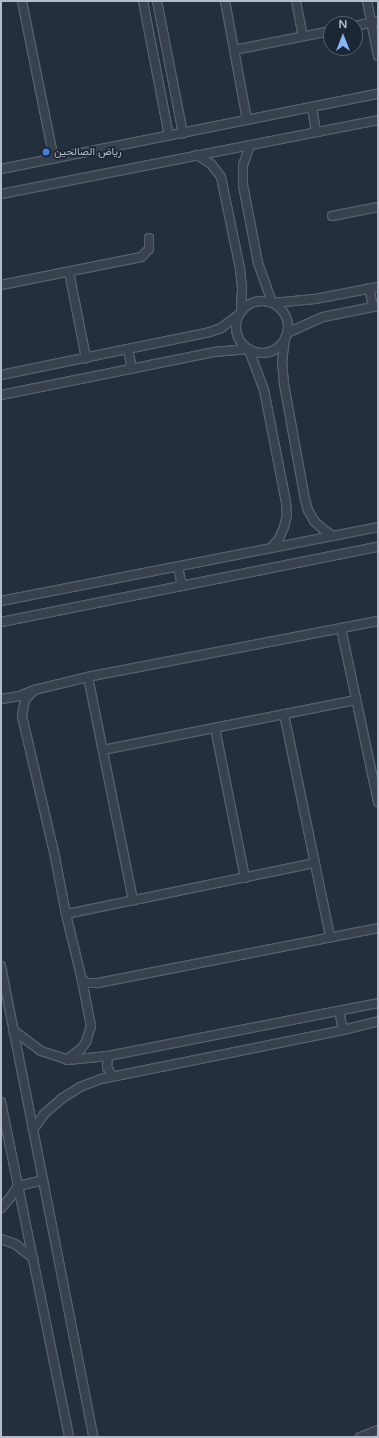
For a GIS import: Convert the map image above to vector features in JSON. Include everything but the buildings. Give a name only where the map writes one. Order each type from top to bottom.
[{"type":"street","points":[[22,1],[54,159]]},
{"type":"street","points":[[143,1],[169,136]]},
{"type":"street","points":[[157,1],[183,133]]},
{"type":"street","points":[[224,1],[247,120]]},
{"type":"street","points":[[296,1],[303,36]]},
{"type":"street","points":[[367,1],[375,22],[378,56]]},
{"type":"street","points":[[363,24],[375,22]]},
{"type":"street","points":[[234,50],[323,32]]},
{"type":"street","points":[[1,169],[378,94]]},
{"type":"street","points":[[312,107],[316,132]]},
{"type":"street","points":[[1,194],[378,120]]},
{"type":"street","points":[[250,145],[243,165],[243,185],[258,263],[272,302],[286,315],[286,336],[282,361],[284,384],[305,499],[314,521],[333,536]]},
{"type":"street","points":[[197,156],[211,164],[220,177],[240,268],[242,289],[239,312],[235,326],[237,337],[248,350],[264,390],[286,502],[287,515],[284,527],[279,538],[271,548]]},
{"type":"street","points":[[332,216],[378,207]]},
{"type":"street","points":[[1,285],[141,257],[149,249],[149,238]]},
{"type":"street","points":[[69,272],[86,358]]},
{"type":"street","points":[[1,375],[210,332],[220,328],[252,302],[265,300],[272,302],[316,299],[378,287]]},
{"type":"street","points":[[1,395],[214,352],[248,350],[261,353],[273,351],[286,336],[323,317],[375,306],[369,288]]},
{"type":"street","points":[[128,349],[132,369]]},
{"type":"street","points":[[1,601],[378,527]]},
{"type":"street","points":[[1,622],[374,547],[378,552]]},
{"type":"street","points":[[178,566],[182,586]]},
{"type":"street","points":[[1,699],[20,696],[34,690],[88,677],[378,621]]},
{"type":"street","points":[[341,628],[378,802]]},
{"type":"street","points":[[88,677],[133,901]]},
{"type":"street","points":[[34,690],[25,700],[22,716],[55,857],[91,1026],[83,1046],[68,1060]]},
{"type":"street","points":[[103,750],[356,700]]},
{"type":"street","points":[[284,714],[330,937]]},
{"type":"street","points":[[215,728],[245,878]]},
{"type":"street","points":[[66,914],[315,863]]},
{"type":"street","points":[[82,980],[92,984],[98,983],[378,928]]},
{"type":"street","points":[[1,966],[91,1436]]},
{"type":"street","points":[[14,1030],[41,1051],[68,1060],[108,1056],[378,1003]]},
{"type":"street","points":[[339,1011],[343,1030]]},
{"type":"street","points":[[33,1130],[44,1114],[61,1099],[80,1088],[112,1076],[343,1030],[378,1021]]},
{"type":"street","points":[[108,1056],[107,1067],[112,1076]]},
{"type":"street","points":[[1,1102],[69,1437]]},
{"type":"street","points":[[1,1134],[10,1151]]},
{"type":"street","points":[[1,1208],[18,1186],[43,1180]]},
{"type":"street","points":[[1,1239],[15,1244],[33,1258]]},
{"type":"street","points":[[360,1437],[378,1430]]},
{"type":"place","name":"رياض الصالحين","points":[[46,152]]}]
